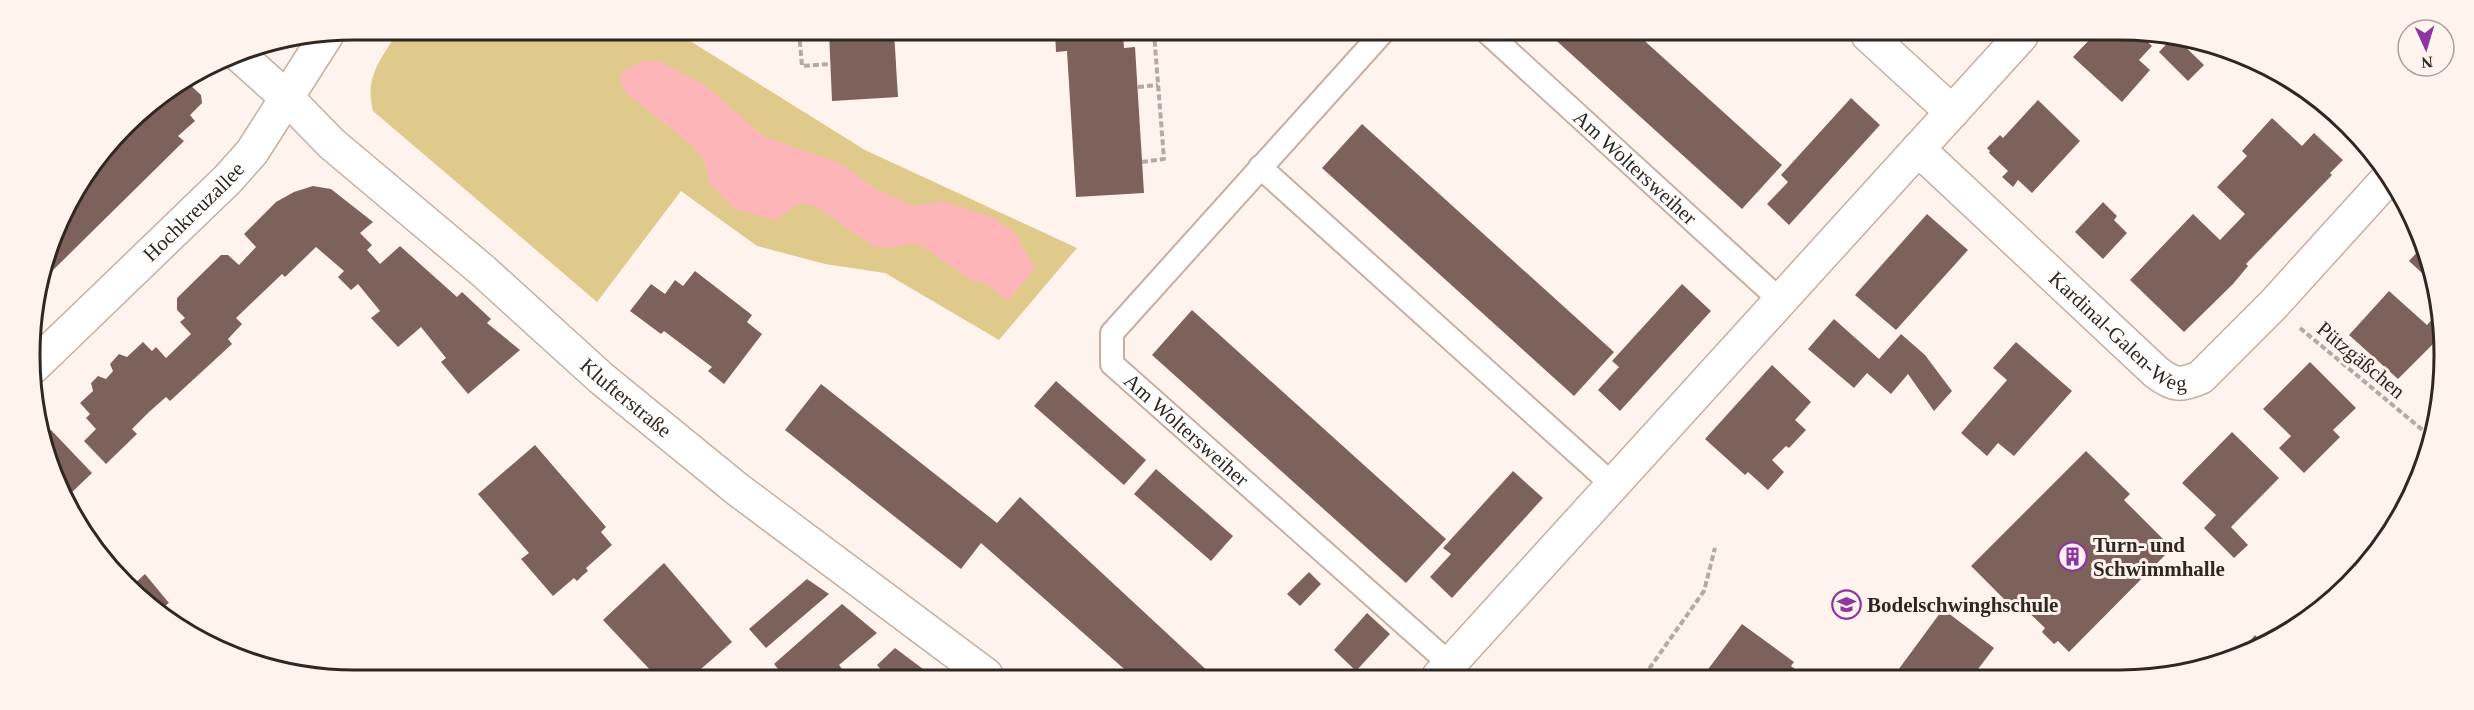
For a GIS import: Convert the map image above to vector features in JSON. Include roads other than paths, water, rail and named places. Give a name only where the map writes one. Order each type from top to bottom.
[{"type":"street","points":[[1873,40],[1952,112]]},
{"type":"street","name":"Am Woltersweiher","points":[[1445,670],[2017,40]]},
{"type":"street","name":"Hochkreuzallee","points":[[40,360],[228,179],[252,152],[322,42]]},
{"type":"street","name":"Klufterstraße","points":[[245,60],[287,98],[332,144],[482,270],[602,378],[737,489],[979,670]]},
{"type":"street","name":"Kardinal-Galen-Weg","points":[[1918,148],[2168,382],[2188,383],[2201,377],[2273,305],[2383,184]]},
{"type":"lane","name":"Am Woltersweiher","points":[[1376,40],[1112,333],[1112,364],[1445,670]]},
{"type":"lane","name":"Am Woltersweiher","points":[[1495,40],[1781,301]]},
{"type":"lane","points":[[1260,167],[1613,485]]},
{"type":"place","name":"Turn- und Schwimmhalle","points":[[2072,557]]},
{"type":"place","name":"Bodelschwinghschule","points":[[1846,605]]}]
